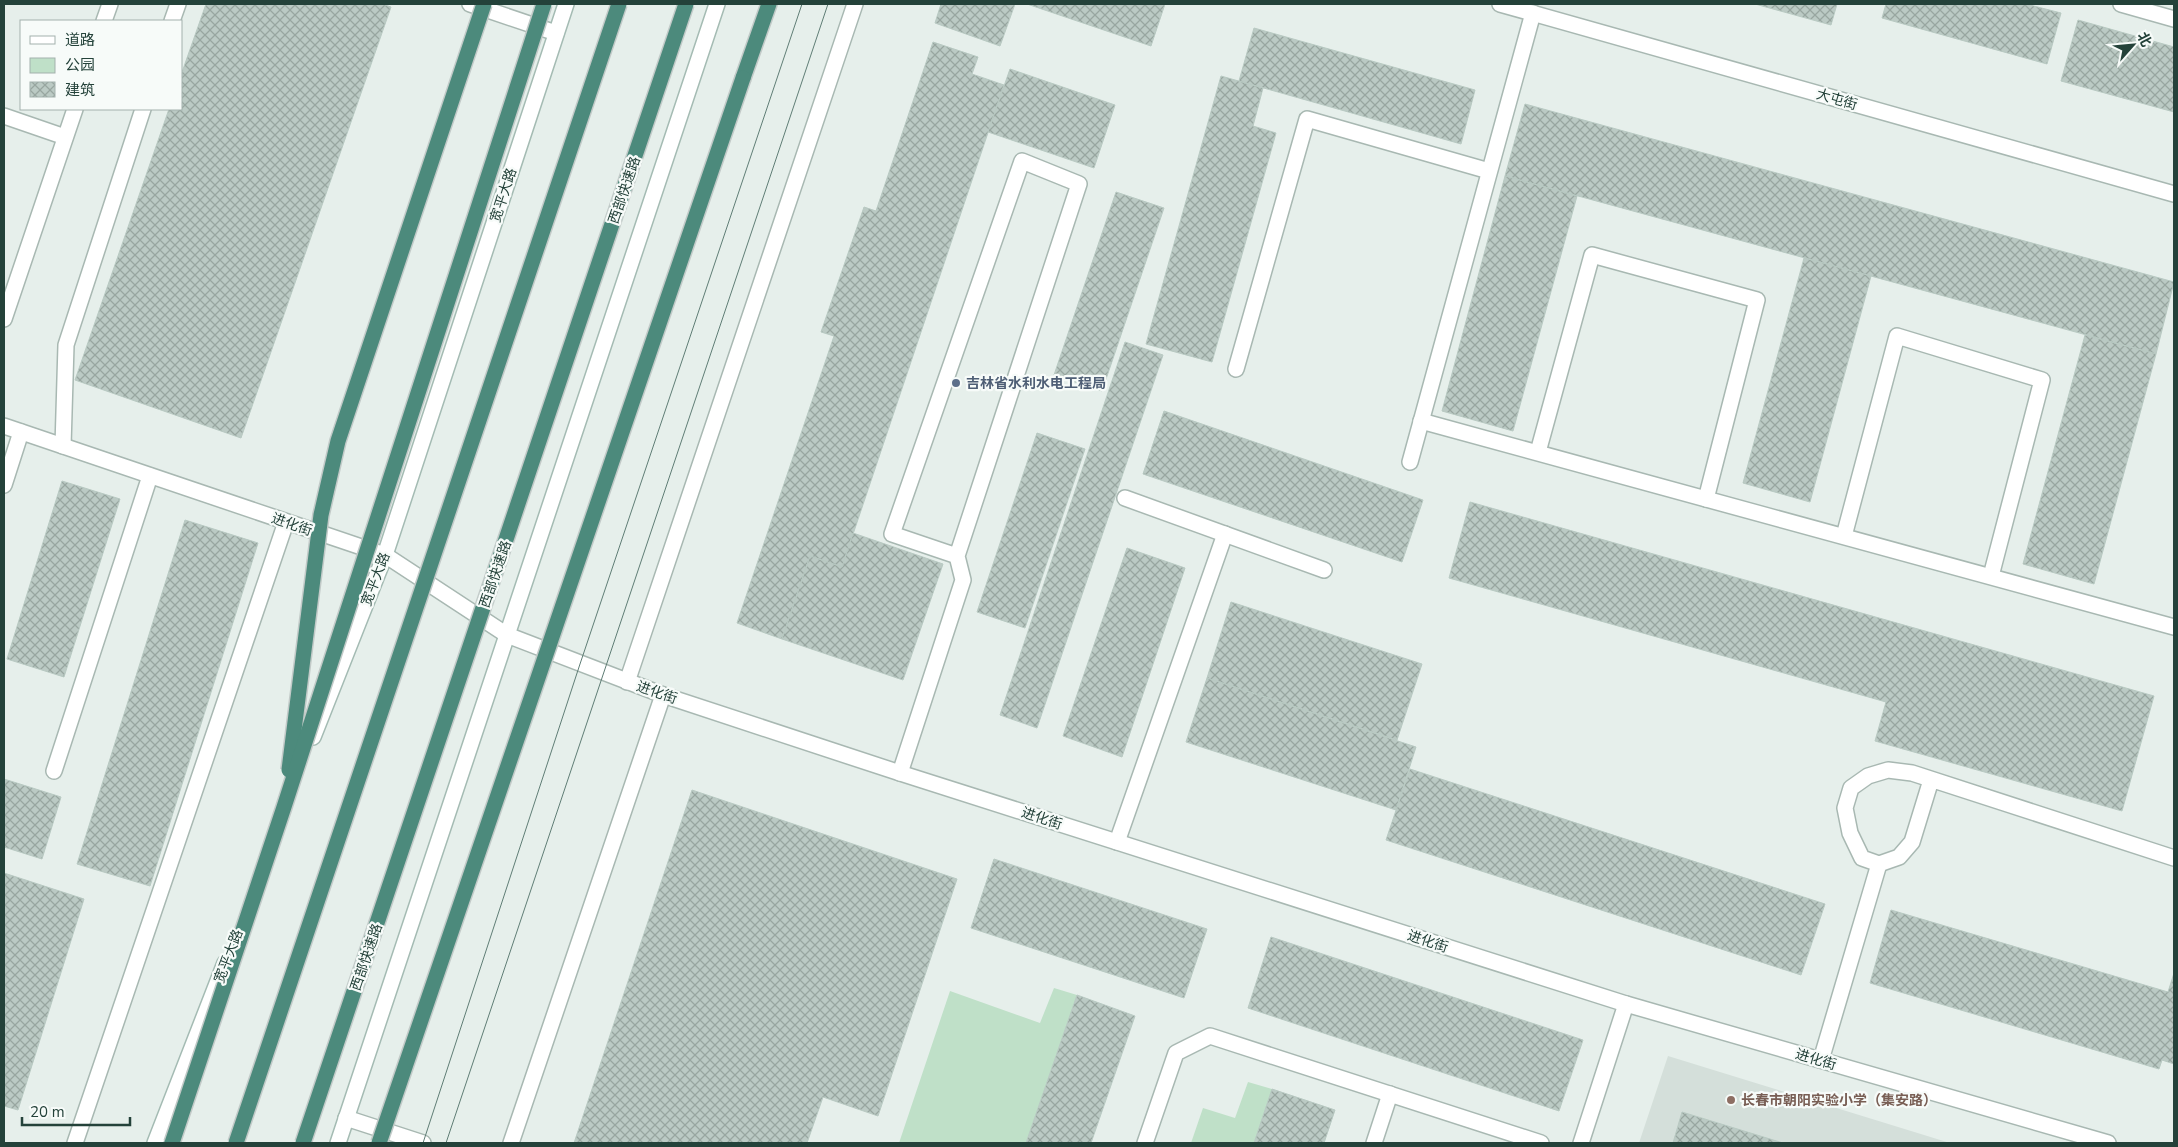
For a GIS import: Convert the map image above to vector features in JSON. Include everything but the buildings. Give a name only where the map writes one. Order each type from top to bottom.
[{"type":"highway","points":[[284,807],[321,515],[338,441],[484,4]]},
{"type":"highway","points":[[172,1143],[284,807],[544,4]]},
{"type":"highway","points":[[236,1143],[618,4]]},
{"type":"highway","name":"西部快速路","points":[[304,1143],[686,4]]},
{"type":"highway","points":[[379,1143],[769,4]]},
{"type":"street","points":[[104,20],[110,4]]},
{"type":"street","points":[[172,20],[178,4]]},
{"type":"street","points":[[470,4],[556,33],[557,4]]},
{"type":"street","name":"宽平大路","points":[[155,1143],[384,555],[566,4]]},
{"type":"street","points":[[338,1143],[717,4]]},
{"type":"street","points":[[627,682],[855,4]]},
{"type":"street","name":"大屯街","points":[[1500,4],[2174,194]]},
{"type":"street","points":[[2121,4],[2149,8],[2174,19]]},
{"type":"street","points":[[1410,462],[1533,13]]},
{"type":"street","points":[[4,319],[75,110]]},
{"type":"street","points":[[63,446],[66,345],[143,110]]},
{"type":"street","points":[[4,116],[65,136]]},
{"type":"street","points":[[1236,369],[1307,119],[1489,171]]},
{"type":"street","points":[[900,773],[963,580],[957,556],[1079,184],[1022,161],[892,534],[957,556]]},
{"type":"street","points":[[1538,452],[1592,255],[1757,300],[1706,499]]},
{"type":"street","points":[[1844,536],[1897,336],[2042,380],[1991,576]]},
{"type":"street","points":[[1421,420],[2174,627]]},
{"type":"street","name":"进化街","points":[[4,426],[384,555],[506,635],[662,695],[900,773],[1626,1004],[2108,1143]]},
{"type":"street","points":[[4,485],[22,432]]},
{"type":"street","points":[[54,771],[150,476]]},
{"type":"street","points":[[1125,498],[1324,570]]},
{"type":"street","points":[[75,1143],[286,522]]},
{"type":"street","points":[[1117,842],[1225,534]]},
{"type":"street","points":[[511,1143],[662,695]]},
{"type":"street","points":[[1931,780],[1912,842],[1899,857],[1880,864],[1862,858],[1850,833],[1845,808],[1851,788],[1868,776],[1888,770],[1912,773],[2174,858]]},
{"type":"street","points":[[1821,1060],[1880,864]]},
{"type":"street","points":[[1581,1143],[1626,1004]]},
{"type":"street","points":[[1145,1143],[1176,1053],[1210,1036],[1541,1143]]},
{"type":"street","points":[[1374,1143],[1390,1094]]},
{"type":"street","points":[[346,1118],[422,1143]]},
{"type":"shaded area","name":"长春市朝阳实验小学（集安路）","points":[[1668,1056],[1950,1143],[1639,1143]]},
{"type":"green space","points":[[1054,988],[1077,995],[1026,1143],[899,1143],[950,991],[1040,1023]]},
{"type":"green space","points":[[1248,1082],[1272,1089],[1254,1143],[1191,1143],[1203,1108],[1235,1118]]},
{"type":"tram line","points":[[423,1143],[580,664],[802,4]]},
{"type":"tram line","points":[[446,1143],[828,4]]},
{"type":"place","name":"吉林省水利水电工程局","points":[[956,383]]},
{"type":"place","name":"长春市朝阳实验小学（集安路）","points":[[1731,1100]]}]
